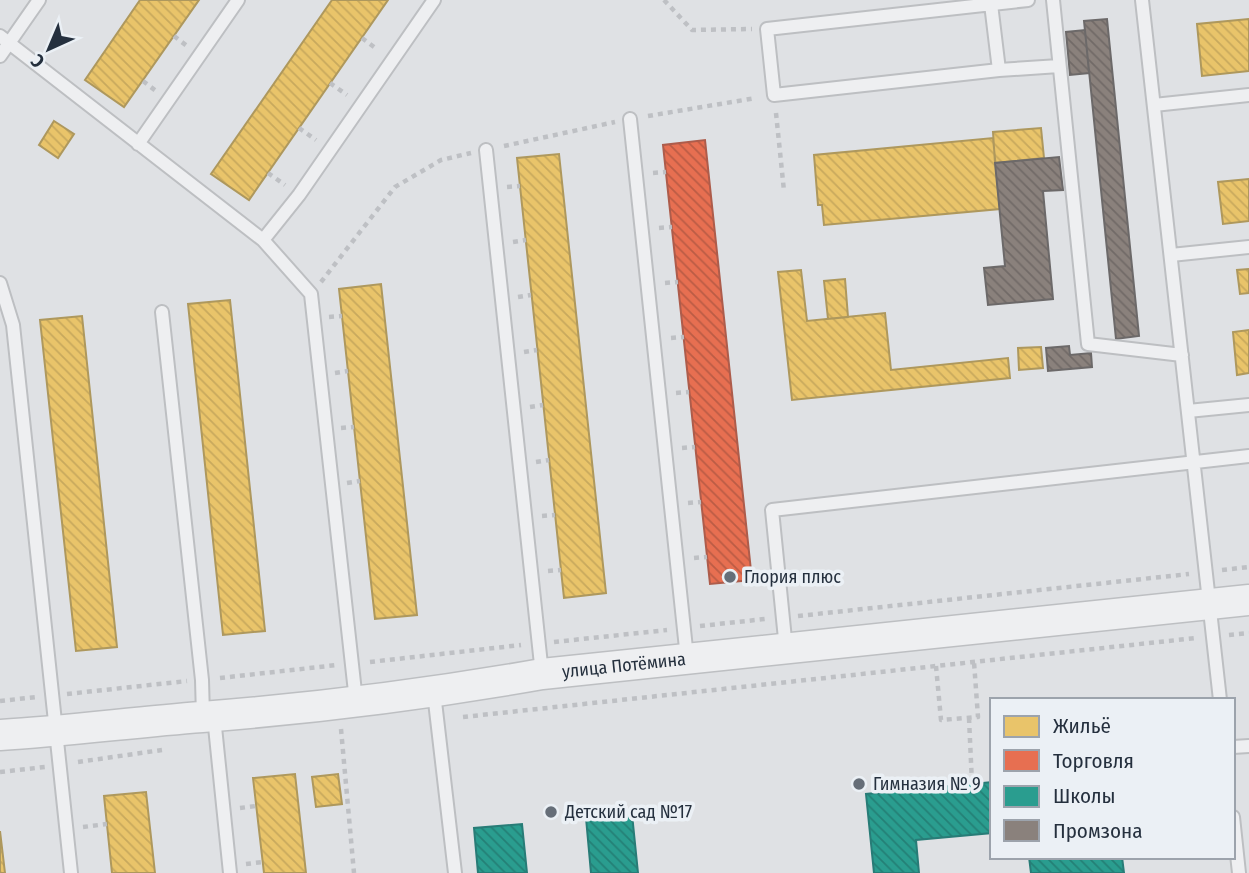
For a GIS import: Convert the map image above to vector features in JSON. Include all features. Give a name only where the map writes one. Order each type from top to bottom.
[{"type":"street","name":"улица Потёмина","points":[[0,735],[56,732],[356,702],[436,706],[542,674],[1249,600]]},
{"type":"lane","points":[[0,56],[4,39],[39,0]]},
{"type":"lane","points":[[138,144],[238,0]]},
{"type":"lane","points":[[263,240],[299,195],[434,0]]},
{"type":"lane","points":[[1028,0],[767,29],[774,94],[1059,66]]},
{"type":"lane","points":[[1053,0],[1088,344],[1182,355]]},
{"type":"lane","points":[[1142,0],[1220,698]]},
{"type":"lane","points":[[991,4],[999,70]]},
{"type":"lane","points":[[4,39],[263,240],[312,294],[356,702]]},
{"type":"lane","points":[[1154,105],[1249,95]]},
{"type":"lane","points":[[630,119],[687,659]]},
{"type":"lane","points":[[486,150],[542,674]]},
{"type":"lane","points":[[1171,255],[1249,247]]},
{"type":"lane","points":[[0,283],[13,325],[71,873]]},
{"type":"lane","points":[[162,312],[202,680],[230,873]]},
{"type":"lane","points":[[1188,411],[1249,405]]},
{"type":"lane","points":[[786,649],[772,510],[1249,456]]},
{"type":"lane","points":[[436,706],[455,873]]},
{"type":"lane","points":[[1235,833],[1240,873]]},
{"type":"path","points":[[664,0],[692,30],[767,29]]},
{"type":"path","points":[[312,294],[395,187],[441,160],[486,150],[630,119],[774,94],[784,191]]},
{"type":"path","points":[[0,702],[1249,567]]},
{"type":"path","points":[[436,706],[936,666],[1249,633]]},
{"type":"path","points":[[936,666],[941,720],[969,718],[978,717],[974,662]]},
{"type":"path","points":[[969,718],[972,783]]},
{"type":"path","points":[[329,731],[341,729],[354,873]]},
{"type":"path","points":[[0,772],[163,750]]},
{"type":"building: Жильё","points":[[140,0],[199,0],[124,107],[85,80]]},
{"type":"building: Жильё","points":[[332,0],[388,0],[249,200],[211,174]]},
{"type":"building: Жильё","points":[[1249,19],[1249,71],[1202,76],[1197,24]]},
{"type":"building: Жильё","points":[[54,121],[74,134],[58,158],[39,145]]},
{"type":"building: Жильё","points":[[1041,128],[1044,158],[995,163],[993,132]]},
{"type":"building: Жильё","points":[[993,138],[1000,209],[824,225],[822,205],[818,205],[814,155]]},
{"type":"building: Жильё","points":[[559,154],[606,593],[564,598],[517,158]]},
{"type":"building: Жильё","points":[[1249,179],[1249,221],[1223,224],[1218,182]]},
{"type":"building: Жильё","points":[[1249,269],[1249,293],[1240,294],[1237,270]]},
{"type":"building: Жильё","points":[[801,270],[807,321],[885,313],[891,370],[1008,358],[1010,378],[792,400],[778,272]]},
{"type":"building: Жильё","points":[[845,279],[848,317],[828,319],[824,281]]},
{"type":"building: Жильё","points":[[381,284],[417,615],[375,619],[339,289]]},
{"type":"building: Жильё","points":[[230,300],[265,631],[223,635],[188,304]]},
{"type":"building: Жильё","points":[[82,316],[117,647],[76,651],[40,320]]},
{"type":"building: Жильё","points":[[1249,330],[1249,373],[1237,375],[1233,332]]},
{"type":"building: Жильё","points":[[1041,347],[1043,368],[1019,370],[1018,348]]},
{"type":"building: Жильё","points":[[295,774],[306,873],[264,873],[253,778]]},
{"type":"building: Жильё","points":[[338,774],[342,804],[316,807],[312,777]]},
{"type":"building: Жильё","points":[[146,792],[155,873],[112,873],[104,796]]},
{"type":"building: Жильё","points":[[0,831],[5,873],[0,873]]},
{"type":"building: Торговля","points":[[705,140],[752,580],[710,584],[663,145]]},
{"type":"building: Школы","points":[[990,782],[990,833],[916,840],[919,873],[874,873],[866,794]]},
{"type":"building: Школы","points":[[632,814],[638,873],[591,873],[586,818]]},
{"type":"building: Школы","points":[[522,824],[527,873],[478,873],[474,828]]},
{"type":"building: Школы","points":[[1029,859],[1122,859],[1124,873],[1031,873]]},
{"type":"building: Промзона","points":[[1107,19],[1139,336],[1116,339],[1084,21]]},
{"type":"building: Промзона","points":[[1085,30],[1089,73],[1070,75],[1066,32]]},
{"type":"building: Промзона","points":[[1059,157],[1063,190],[1043,191],[1053,299],[988,305],[984,268],[1005,266],[995,163]]},
{"type":"building: Промзона","points":[[1069,346],[1070,355],[1091,353],[1092,367],[1048,371],[1046,348]]},
{"type":"place","name":"Глория плюс","points":[[730,577]]},
{"type":"place","name":"Гимназия № 9","points":[[859,784]]},
{"type":"place","name":"Детский сад №17","points":[[551,812]]}]
